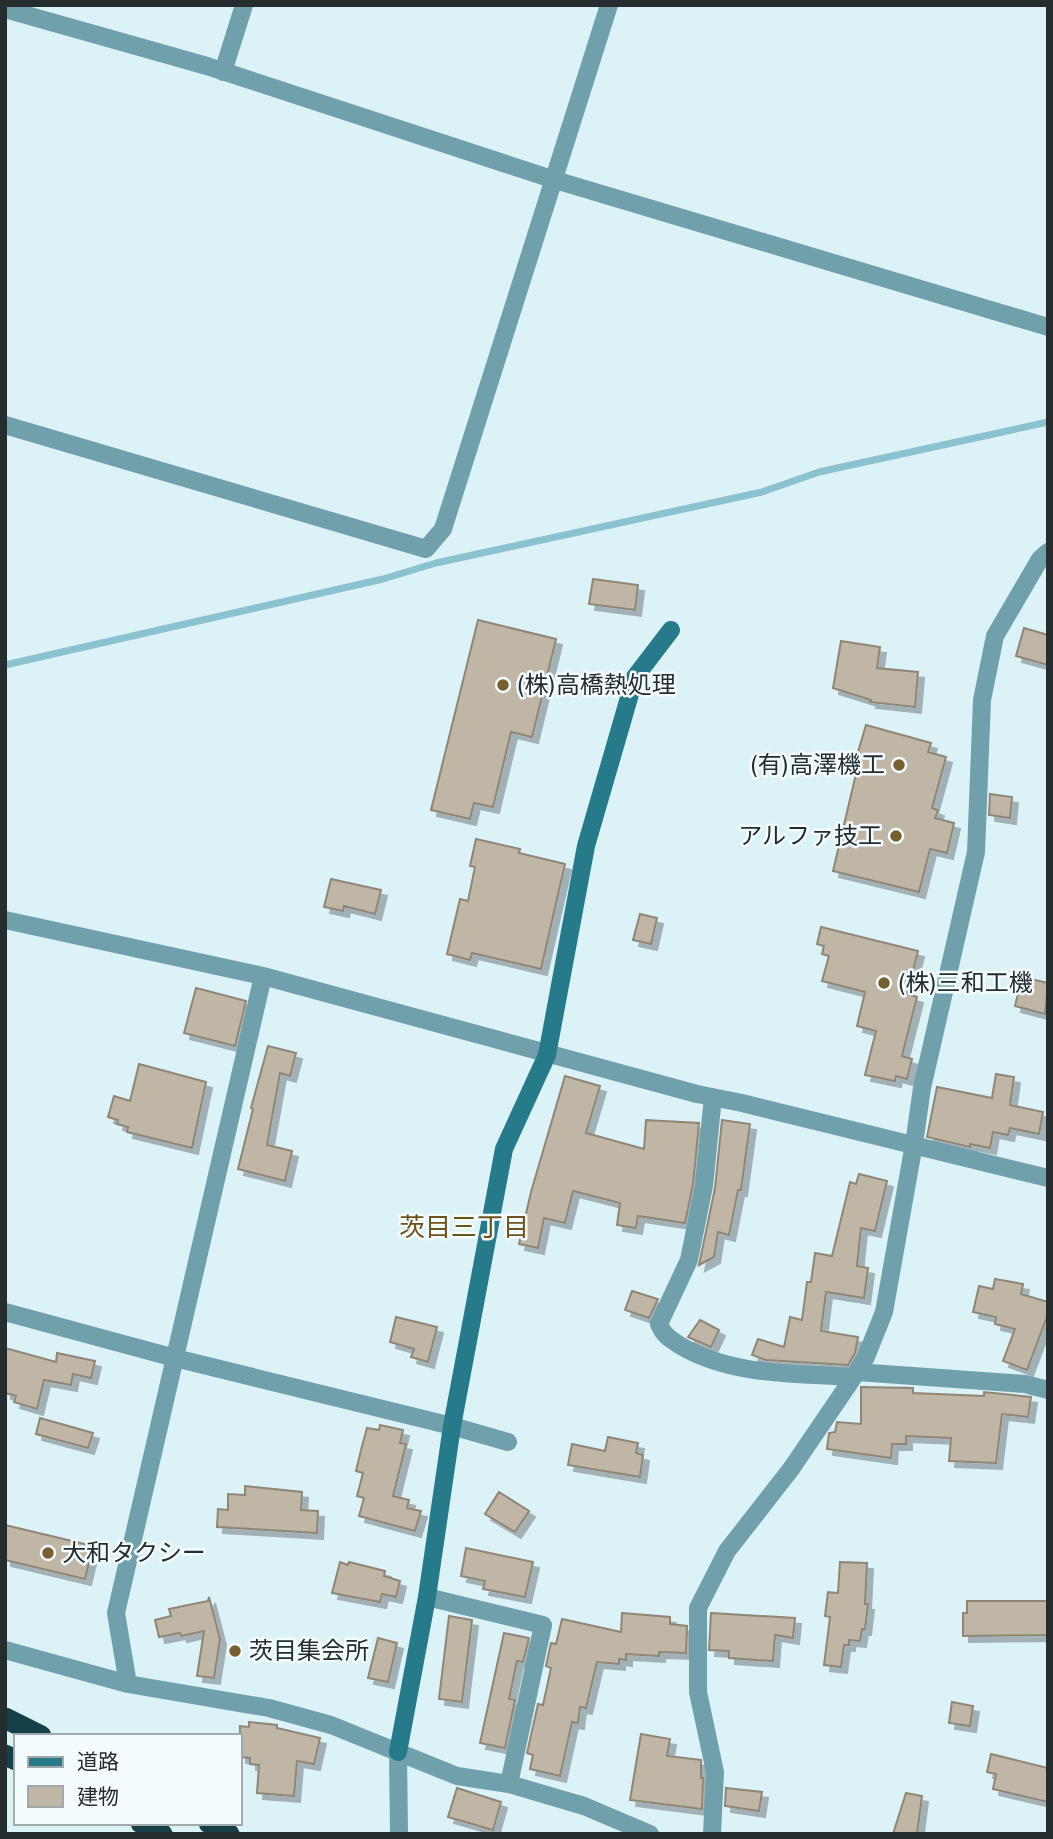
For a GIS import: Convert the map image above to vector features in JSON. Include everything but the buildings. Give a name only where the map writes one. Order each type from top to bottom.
[{"type":"highway","points":[[5,1718],[37,1734]]},
{"type":"highway","points":[[145,1825],[162,1834]]},
{"type":"highway","points":[[213,1825],[229,1834]]},
{"type":"street","points":[[223,72],[244,5]]},
{"type":"street","points":[[5,425],[426,549],[443,529],[609,5]]},
{"type":"street","points":[[5,9],[223,72],[555,180],[1048,327]]},
{"type":"street","points":[[712,1834],[715,1772],[698,1692],[698,1608],[727,1551],[791,1469],[866,1357],[884,1312],[922,1088],[976,852],[982,700],[995,636],[1045,557]]},
{"type":"street","points":[[399,1834],[398,1752],[428,1597],[452,1426],[505,1149],[547,1055],[586,846],[635,677],[671,630]]},
{"type":"street","points":[[5,920],[263,976],[547,1055],[1048,1178]]},
{"type":"street","points":[[128,1684],[116,1613],[263,976]]},
{"type":"street","points":[[713,1097],[704,1186],[689,1260],[659,1324],[663,1335],[701,1357],[754,1370],[1025,1384],[1048,1390]]},
{"type":"street","points":[[5,1312],[175,1359],[508,1442]]},
{"type":"street","points":[[428,1597],[542,1625],[509,1784]]},
{"type":"street","points":[[5,1650],[128,1684],[269,1708],[331,1724],[457,1776],[509,1784],[584,1806],[650,1834]]},
{"type":"waterway","points":[[5,665],[383,579],[436,563],[762,492],[819,472],[1048,422]]},
{"type":"place","name":"(株)高橋熱処理","points":[[503,685]]},
{"type":"place","name":"(有)高澤機工","points":[[899,765]]},
{"type":"place","name":"アルファ技工","points":[[896,836]]},
{"type":"place","name":"(株)三和工機","points":[[884,983]]},
{"type":"place","name":"大和タクシー","points":[[48,1553]]},
{"type":"place","name":"茨目集会所","points":[[235,1651]]},
{"type":"district","name":"茨目三丁目","points":[[464,1227]]}]
